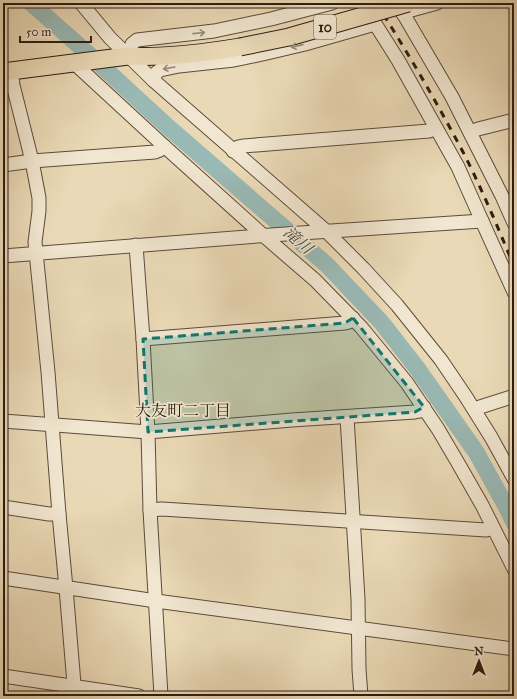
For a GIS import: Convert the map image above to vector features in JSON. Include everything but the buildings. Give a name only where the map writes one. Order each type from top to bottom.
[{"type":"main road","name":"10","points":[[7,72],[123,56],[146,57],[220,51],[240,42],[288,26],[370,3]]},
{"type":"main road","name":"10","points":[[240,42],[289,37],[403,7]]},
{"type":"street","points":[[81,3],[123,56],[153,80],[233,151],[320,232],[363,268],[397,305],[441,360],[475,410],[514,479]]},
{"type":"street","points":[[123,56],[137,40],[214,31],[271,19],[332,3]]},
{"type":"street","points":[[362,3],[408,77],[458,167],[514,292]]},
{"type":"street","points":[[403,7],[408,11],[438,3]]},
{"type":"street","points":[[403,7],[470,132],[514,223]]},
{"type":"street","points":[[153,80],[156,73],[160,70],[179,66],[234,60],[267,53],[375,24]]},
{"type":"street","points":[[77,62],[164,146],[267,235],[315,280],[353,318],[380,349],[424,407],[482,505],[492,528],[514,569]]},
{"type":"street","points":[[7,72],[13,85],[32,161],[39,204],[35,242],[75,691]]},
{"type":"street","points":[[470,132],[514,120]]},
{"type":"street","points":[[233,151],[238,147],[243,146],[429,131],[436,128]]},
{"type":"street","points":[[3,165],[32,161],[155,152],[164,146]]},
{"type":"street","points":[[3,256],[267,235],[482,221]]},
{"type":"street","points":[[136,245],[143,339],[150,510],[161,696]]},
{"type":"street","points":[[143,339],[345,324],[353,318]]},
{"type":"street","points":[[475,410],[514,396]]},
{"type":"street","points":[[3,421],[148,432],[292,420],[415,412],[424,407]]},
{"type":"street","points":[[347,417],[354,521],[361,696]]},
{"type":"street","points":[[3,507],[49,514],[59,514]]},
{"type":"street","points":[[150,510],[162,509],[486,530],[492,528]]},
{"type":"street","points":[[3,578],[156,601],[514,649]]},
{"type":"street","points":[[3,676],[75,691],[139,696]]},
{"type":"highlighted area","points":[[353,318],[424,407],[415,412],[148,432],[143,339],[345,323]]},
{"type":"waterway","name":"滝川","points":[[31,3],[168,127],[327,265],[382,323],[417,368],[476,452],[514,523]]},
{"type":"railway","points":[[376,3],[421,76],[463,152],[514,266]]},
{"type":"district","name":"大友町二丁目","points":[[183,410]]}]
